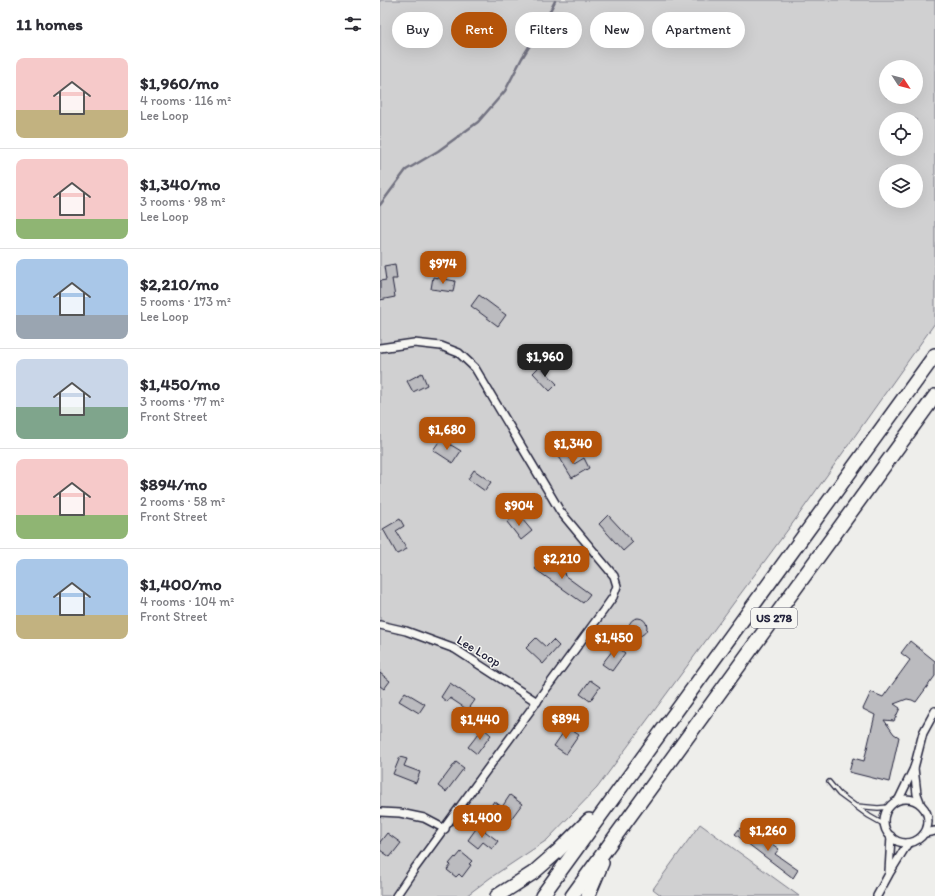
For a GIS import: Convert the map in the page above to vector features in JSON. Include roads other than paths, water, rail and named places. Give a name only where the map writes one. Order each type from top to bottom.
[{"type":"highway","name":"US 278","points":[[542,896],[935,355]]},
{"type":"highway","name":"US 278","points":[[572,896],[935,396]]},
{"type":"highway","points":[[497,896],[533,873],[557,852],[624,782]]},
{"type":"highway","points":[[588,896],[613,840]]},
{"type":"street","points":[[380,348],[414,343],[441,346],[459,353],[475,368],[560,511],[614,576],[617,586],[613,597],[606,607],[396,896]]},
{"type":"street","name":"Lee Loop","points":[[380,625],[406,631],[455,648],[537,702]]},
{"type":"street","points":[[900,799],[914,768],[923,733],[935,711]]},
{"type":"street","points":[[914,768],[917,794],[920,802],[928,814],[928,827],[925,833],[915,842],[908,843],[896,840],[887,831],[885,825],[884,819],[889,807],[894,802],[906,798],[920,802]]},
{"type":"street","points":[[380,812],[400,813],[424,818],[444,829]]},
{"type":"street","points":[[928,814],[935,819]]},
{"type":"street","points":[[925,833],[935,831]]},
{"type":"street","points":[[889,874],[891,836]]},
{"type":"street","points":[[877,896],[908,843]]},
{"type":"lane","points":[[829,782],[839,794],[885,825]]},
{"type":"lane","points":[[855,806],[878,808],[889,807]]},
{"type":"waterway","points":[[380,205],[406,170],[438,151],[478,122],[505,91],[555,1]]}]
